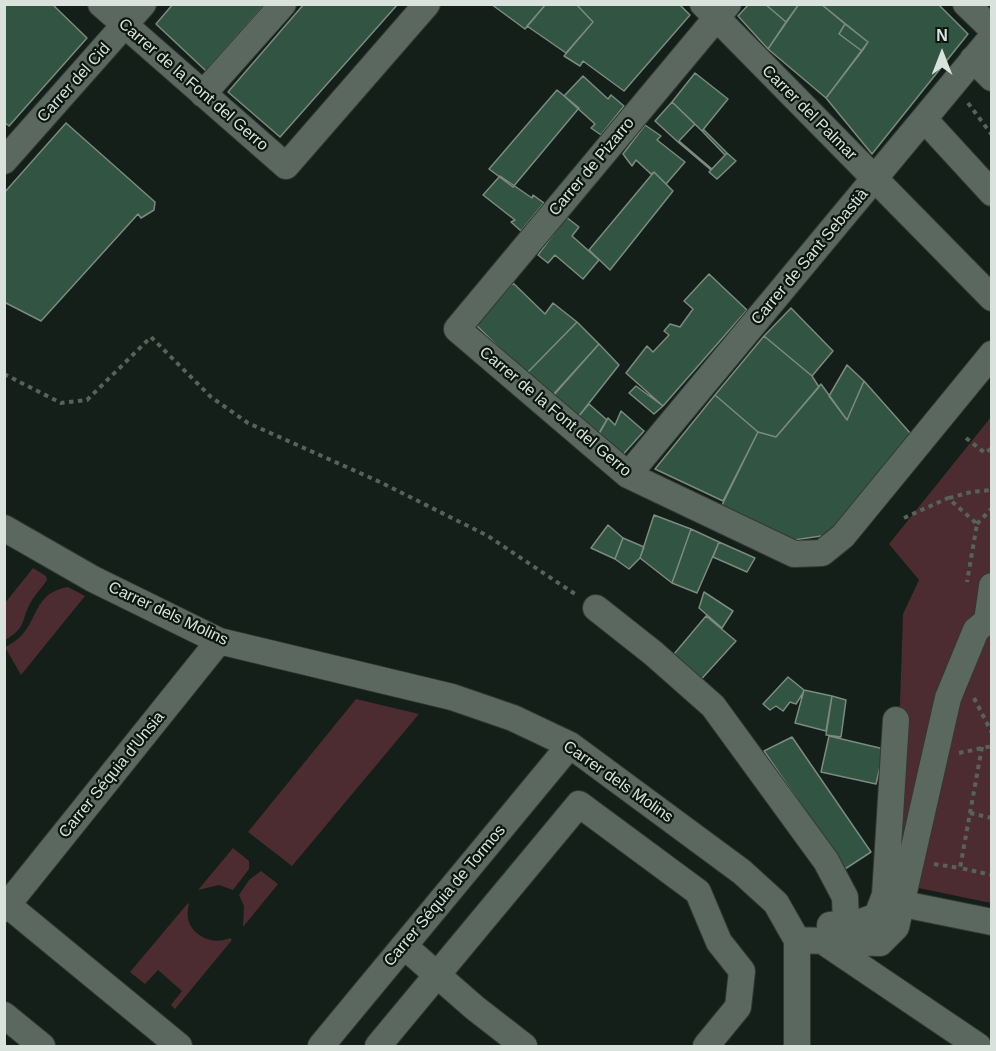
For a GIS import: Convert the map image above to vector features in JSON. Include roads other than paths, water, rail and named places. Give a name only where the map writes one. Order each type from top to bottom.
[{"type":"street","name":"Carrer de la Font del Gerro","points":[[101,4],[286,166],[427,4]]},
{"type":"street","name":"Carrer del Cid","points":[[6,155],[95,72],[125,26],[143,4]]},
{"type":"street","points":[[204,94],[283,4]]},
{"type":"street","points":[[966,4],[992,29]]},
{"type":"street","name":"Carrer del Palmar","points":[[715,9],[874,179],[992,298]]},
{"type":"street","name":"Carrer de Pizarro","points":[[457,330],[715,9]]},
{"type":"street","name":"Carrer de Sant Sebastià","points":[[627,476],[992,37]]},
{"type":"street","points":[[973,59],[992,78]]},
{"type":"street","points":[[924,119],[992,193]]},
{"type":"street","name":"Carrer de la Font del Gerro","points":[[457,330],[627,476],[794,554],[822,553],[843,536],[992,354]]},
{"type":"street","name":"Carrer dels Molins","points":[[4,528],[93,579],[219,641],[452,698],[513,718],[570,746],[742,872],[776,903],[797,940]]},
{"type":"street","points":[[797,940],[880,943],[896,927],[948,698],[976,630],[987,621],[992,586]]},
{"type":"street","points":[[596,608],[653,653],[713,706],[826,861],[845,897],[846,922]]},
{"type":"street","name":"Carrer Séquia d'Unsia","points":[[6,905],[219,641]]},
{"type":"street","points":[[797,940],[833,923],[861,922],[877,916],[885,894],[897,720]]},
{"type":"street","name":"Carrer Séquia de Tormos","points":[[321,1047],[570,746]]},
{"type":"street","points":[[378,1047],[579,804],[698,892],[719,942],[742,971],[738,1007],[706,1047]]},
{"type":"street","points":[[903,904],[992,922]]},
{"type":"street","points":[[6,905],[179,1047]]},
{"type":"street","points":[[797,940],[797,1047]]},
{"type":"street","points":[[825,942],[978,1047]]},
{"type":"street","points":[[404,946],[524,1047]]},
{"type":"street","points":[[4,1016],[42,1047]]}]
